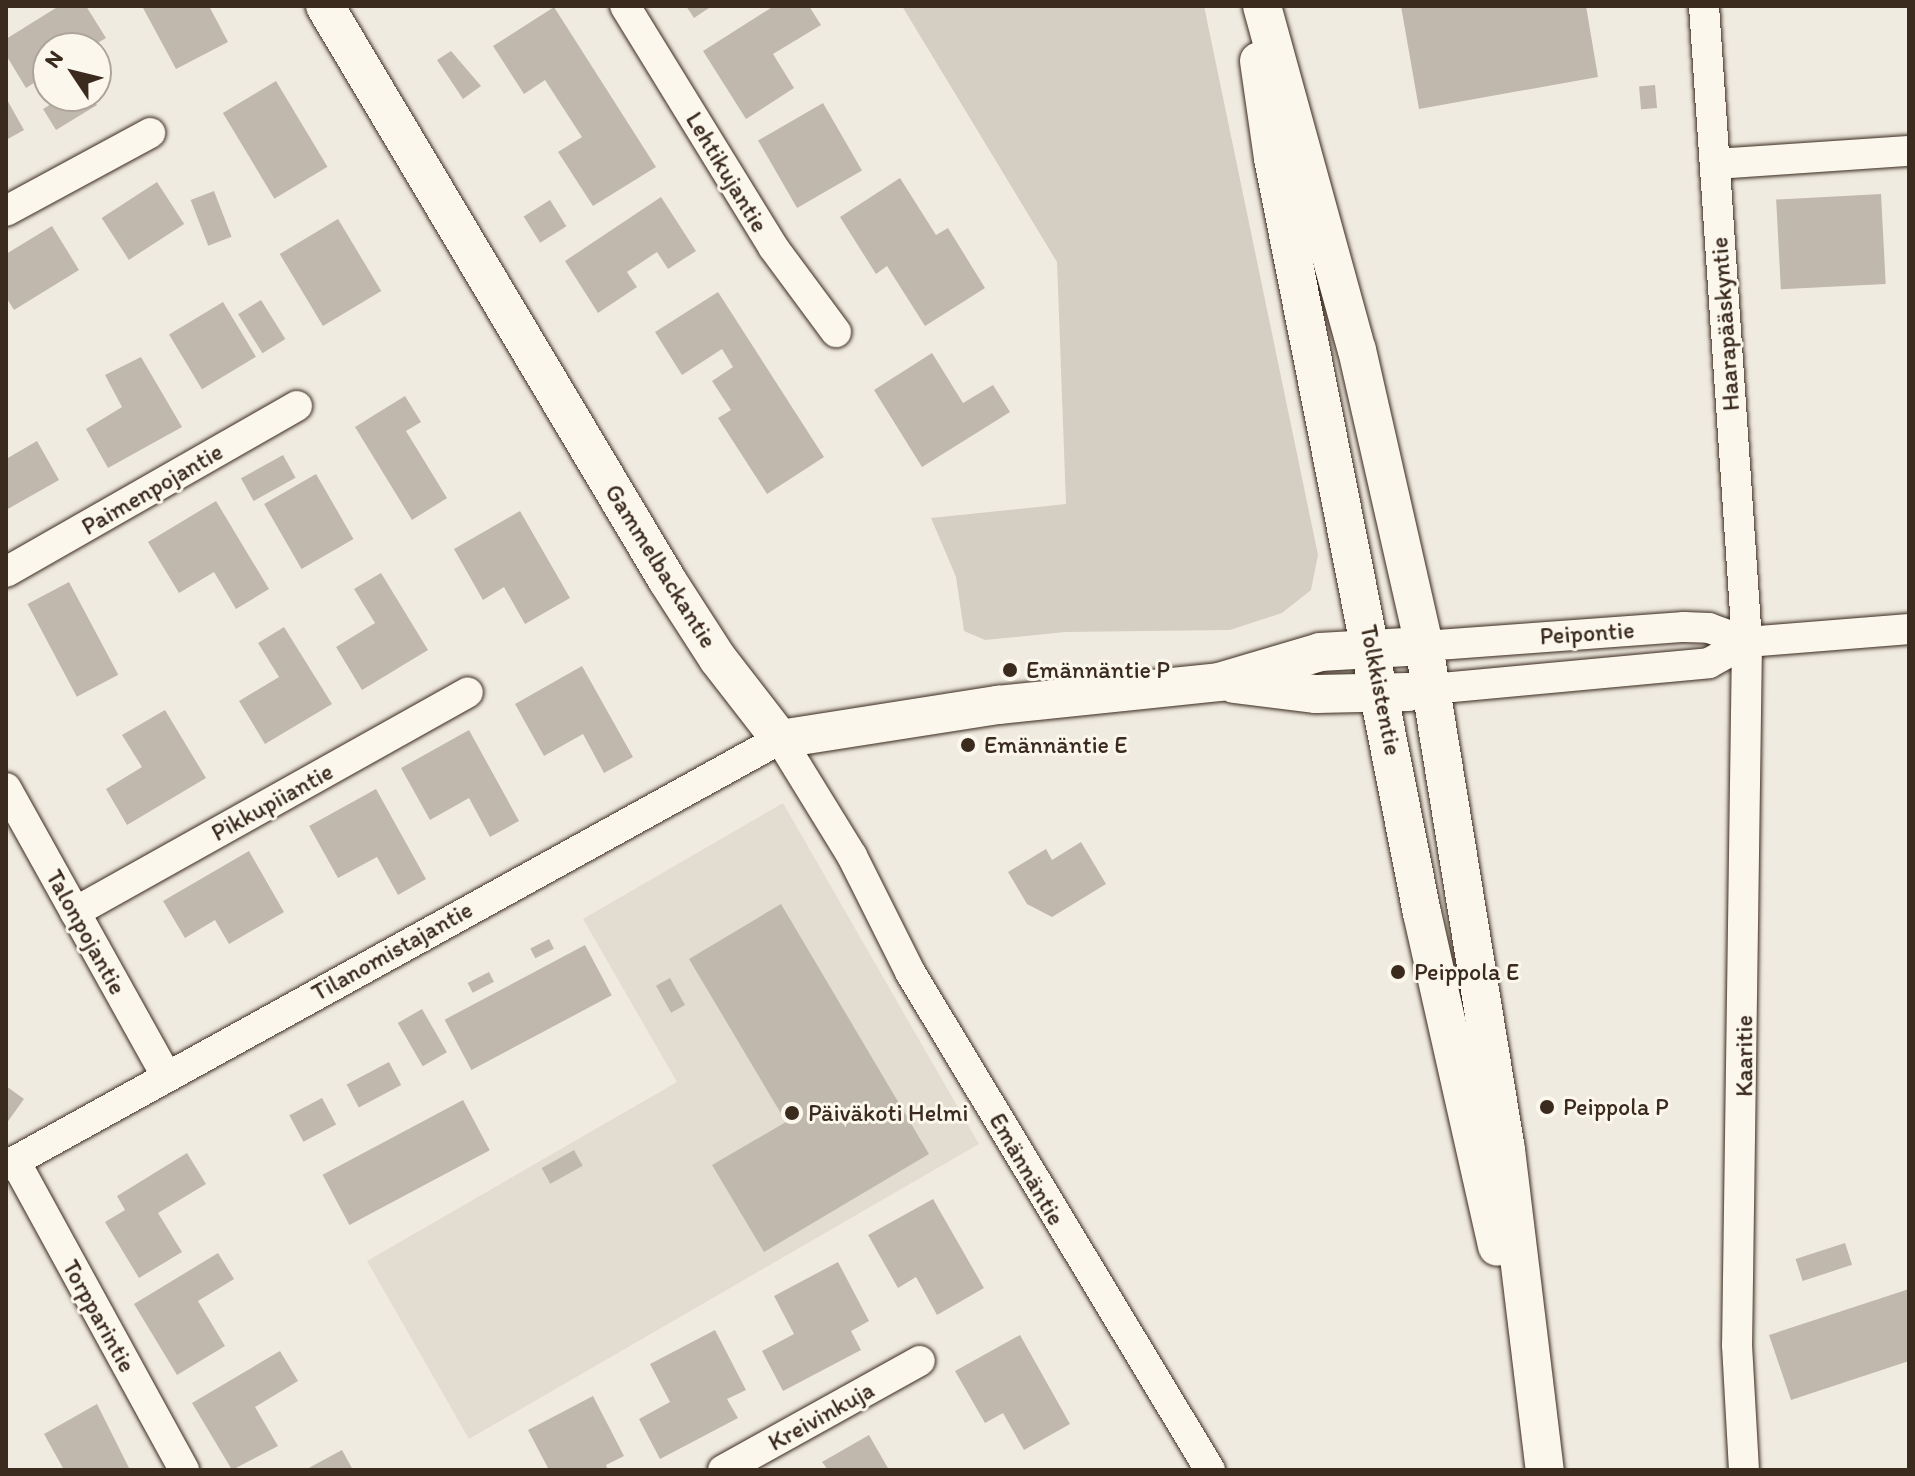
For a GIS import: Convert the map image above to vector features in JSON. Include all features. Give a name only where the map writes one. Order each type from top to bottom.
[{"type":"street","name":"Gammelbackantie","points":[[325,6],[667,580],[718,659],[780,739]]},
{"type":"street","name":"Lehtikujantie","points":[[625,6],[773,247],[836,332]]},
{"type":"street","name":"Tolkkistentie","points":[[1251,6],[1273,158],[1473,1157],[1529,1370]]},
{"type":"street","name":"Tolkkistentie","points":[[1262,6],[1354,335],[1424,646],[1506,1150],[1529,1370],[1545,1470]]},
{"type":"street","name":"Haarapääskyntie","points":[[1704,6],[1747,642]]},
{"type":"street","points":[[6,211],[150,133]]},
{"type":"street","points":[[1716,164],[1909,151]]},
{"type":"street","name":"Paimenpojantie","points":[[6,572],[297,406]]},
{"type":"street","name":"Peipontie","points":[[1424,646],[1684,627],[1709,628],[1747,642]]},
{"type":"street","name":"Peipontie","points":[[1431,689],[1709,663],[1747,642],[1909,629]]},
{"type":"street","name":"Kaaritie","points":[[1744,1470],[1737,1345],[1747,642]]},
{"type":"street","points":[[780,739],[998,705],[1219,682],[1320,652],[1424,646]]},
{"type":"street","points":[[1219,682],[1316,694],[1382,694],[1431,689]]},
{"type":"street","name":"Pikkupiiantie","points":[[75,912],[468,692]]},
{"type":"street","name":"Tilanomistajantie","points":[[10,1164],[166,1075],[780,739]]},
{"type":"street","name":"Emännäntie","points":[[780,739],[852,856],[917,985],[1210,1470]]},
{"type":"street","name":"Talonpojantie","points":[[6,788],[166,1075]]},
{"type":"street","name":"Torpparintie","points":[[10,1164],[184,1470]]},
{"type":"street","name":"Kreivinkuja","points":[[723,1470],[920,1361]]},
{"type":"shaded area","points":[[902,6],[1204,6],[1318,555],[1311,590],[1282,613],[1230,630],[1065,632],[985,640],[964,631],[956,577],[931,518],[1066,504],[1057,262]]},
{"type":"shaded area","name":"Päiväkoti Helmi","points":[[783,803],[979,1144],[469,1439],[367,1261],[677,1082],[583,919]]},
{"type":"building","points":[[59,6],[86,6],[102,32],[32,32],[32,84],[26,88],[6,55],[6,39]]},
{"type":"building","points":[[142,6],[209,6],[228,42],[176,69]]},
{"type":"building","points":[[686,6],[712,6],[694,18]]},
{"type":"building","points":[[774,6],[809,6],[821,25],[773,54],[794,88],[746,119],[703,51]]},
{"type":"building","points":[[1401,6],[1586,6],[1598,77],[1419,109]]},
{"type":"building","points":[[554,7],[656,167],[593,206],[558,152],[582,137],[545,80],[524,94],[493,46]]},
{"type":"building","points":[[451,51],[481,86],[463,99],[437,60]]},
{"type":"building","points":[[276,81],[328,167],[274,199],[223,113]]},
{"type":"building","points":[[1655,85],[1657,108],[1641,109],[1639,86]]},
{"type":"building","points":[[6,98],[24,130],[6,140]]},
{"type":"building","points":[[823,103],[862,171],[797,208],[758,140]]},
{"type":"building","points":[[45,112],[86,112],[56,130]]},
{"type":"building","points":[[900,178],[936,235],[948,228],[985,288],[925,326],[887,266],[876,274],[840,217]]},
{"type":"building","points":[[157,182],[184,224],[129,260],[102,218]]},
{"type":"building","points":[[214,191],[232,237],[208,246],[191,200]]},
{"type":"building","points":[[1881,194],[1886,284],[1781,289],[1776,199]]},
{"type":"building","points":[[661,197],[696,251],[668,269],[657,252],[627,272],[637,287],[598,313],[565,261]]},
{"type":"building","points":[[550,200],[566,226],[540,243],[524,216]]},
{"type":"building","points":[[338,219],[381,291],[323,326],[280,254]]},
{"type":"building","points":[[52,226],[79,270],[14,310],[6,297],[6,254]]},
{"type":"building","points":[[718,292],[824,457],[767,494],[718,418],[731,410],[712,381],[733,367],[722,349],[682,375],[655,332]]},
{"type":"building","points":[[261,300],[285,339],[262,353],[238,314]]},
{"type":"building","points":[[223,302],[256,357],[202,389],[169,334]]},
{"type":"building","points":[[932,353],[963,403],[993,385],[1010,412],[922,467],[874,390]]},
{"type":"building","points":[[141,357],[182,427],[108,468],[86,429],[122,407],[105,375]]},
{"type":"building","points":[[405,396],[421,422],[406,431],[447,498],[412,520],[355,427]]},
{"type":"building","points":[[37,441],[59,480],[6,510],[6,459]]},
{"type":"building","points":[[283,455],[296,478],[254,501],[241,478]]},
{"type":"building","points":[[316,474],[354,539],[302,569],[264,504]]},
{"type":"building","points":[[216,501],[269,589],[236,609],[214,572],[179,593],[148,542]]},
{"type":"building","points":[[520,511],[570,598],[525,624],[504,587],[483,600],[454,549]]},
{"type":"building","points":[[381,573],[428,650],[362,690],[336,647],[375,623],[354,589]]},
{"type":"building","points":[[69,582],[118,675],[77,697],[28,604]]},
{"type":"building","points":[[284,627],[332,704],[265,744],[239,701],[279,677],[258,643]]},
{"type":"building","points":[[582,666],[633,757],[604,773],[583,734],[544,756],[515,704]]},
{"type":"building","points":[[165,710],[206,778],[127,825],[106,789],[142,767],[122,735]]},
{"type":"building","points":[[469,730],[519,821],[490,837],[469,798],[430,820],[401,768]]},
{"type":"building","points":[[376,789],[426,879],[398,895],[377,857],[338,878],[309,826]]},
{"type":"building","points":[[1081,842],[1106,884],[1052,917],[1027,904],[1008,872],[1046,849],[1052,860]]},
{"type":"building","points":[[249,851],[284,912],[229,944],[215,920],[185,938],[163,901]]},
{"type":"building","points":[[781,904],[929,1154],[764,1252],[712,1165],[786,1122],[689,959]]},
{"type":"building","points":[[549,939],[554,949],[535,958],[530,949]]},
{"type":"building","points":[[585,945],[612,995],[471,1070],[445,1020]]},
{"type":"building","points":[[489,972],[494,982],[473,993],[468,983]]},
{"type":"building","points":[[670,978],[685,1005],[671,1013],[656,986]]},
{"type":"building","points":[[422,1009],[447,1052],[423,1066],[398,1023]]},
{"type":"building","points":[[389,1062],[401,1085],[359,1107],[347,1085]]},
{"type":"building","points":[[6,1086],[24,1099],[6,1124]]},
{"type":"building","points":[[322,1098],[336,1124],[303,1142],[289,1115]]},
{"type":"building","points":[[463,1100],[490,1150],[349,1225],[323,1175]]},
{"type":"building","points":[[574,1150],[583,1166],[550,1184],[542,1168]]},
{"type":"building","points":[[187,1153],[206,1184],[158,1213],[182,1252],[139,1278],[105,1222],[125,1210],[117,1196]]},
{"type":"building","points":[[933,1199],[984,1288],[937,1315],[916,1277],[898,1288],[868,1235]]},
{"type":"building","points":[[1845,1243],[1852,1265],[1803,1281],[1796,1259]]},
{"type":"building","points":[[218,1253],[234,1279],[198,1301],[225,1346],[177,1375],[134,1304]]},
{"type":"building","points":[[838,1262],[869,1321],[851,1331],[861,1350],[783,1391],[762,1351],[794,1334],[774,1296]]},
{"type":"building","points":[[1909,1289],[1909,1361],[1791,1400],[1769,1335]]},
{"type":"building","points":[[715,1330],[746,1390],[727,1399],[738,1418],[660,1459],[639,1419],[670,1402],[650,1364]]},
{"type":"building","points":[[1020,1335],[1070,1424],[1024,1450],[1003,1413],[985,1423],[955,1371]]},
{"type":"building","points":[[280,1351],[298,1381],[255,1407],[278,1446],[232,1470],[192,1403]]},
{"type":"building","points":[[593,1396],[624,1456],[606,1465],[608,1470],[549,1470],[528,1430]]},
{"type":"building","points":[[97,1404],[130,1470],[64,1470],[44,1434]]},
{"type":"building","points":[[869,1435],[889,1470],[828,1470],[822,1462]]},
{"type":"building","points":[[342,1450],[353,1470],[305,1470]]},
{"type":"place","name":"Emännäntie P","points":[[1010,670]]},
{"type":"place","name":"Emännäntie E","points":[[968,745]]},
{"type":"place","name":"Peippola E","points":[[1398,972]]},
{"type":"place","name":"Peippola P","points":[[1547,1107]]},
{"type":"place","name":"Päiväkoti Helmi","points":[[792,1113]]}]
